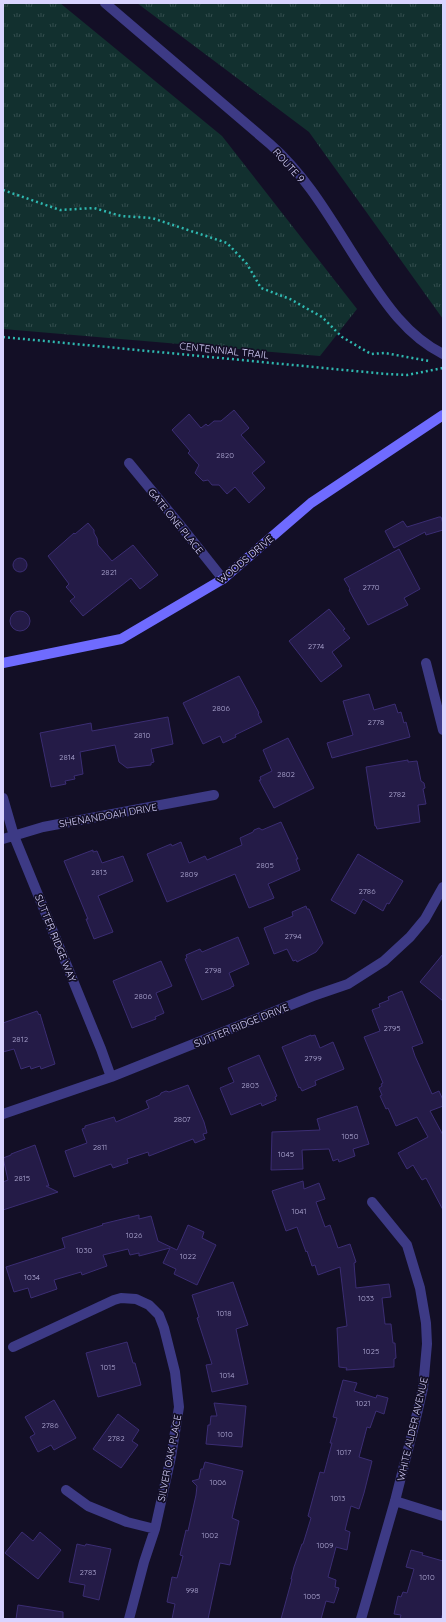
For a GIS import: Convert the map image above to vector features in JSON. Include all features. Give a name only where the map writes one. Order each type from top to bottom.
[{"type":"street","name":"ROUTE 9","points":[[105,3],[281,154],[302,177],[387,306],[408,329],[428,346],[443,354]]},
{"type":"street","name":"WOODS DRIVE","points":[[3,663],[122,639],[222,580],[311,503],[443,415]]},
{"type":"street","name":"GATE ONE PLACE","points":[[128,463],[180,525],[222,580]]},
{"type":"street","points":[[426,663],[443,730]]},
{"type":"street","name":"SHENANDOAH DRIVE","points":[[3,839],[43,827],[214,795]]},
{"type":"street","name":"SUTTER RIDGE WAY","points":[[3,798],[14,836],[111,1077]]},
{"type":"street","name":"SUTTER RIDGE DRIVE","points":[[3,1114],[111,1077],[313,996],[348,984],[384,961],[410,937],[425,919],[443,886]]},
{"type":"street","name":"WHITE ALDER AVENUE","points":[[361,1619],[395,1501],[421,1397],[427,1358],[427,1333],[420,1288],[408,1245],[372,1202]]},
{"type":"street","name":"SILVER OAK PLACE","points":[[13,1347],[121,1298],[143,1301],[159,1315],[164,1328],[175,1372],[179,1407],[171,1457],[155,1529],[144,1562],[129,1619]]},
{"type":"street","points":[[66,1490],[88,1506],[127,1522],[155,1529]]},
{"type":"street","points":[[395,1501],[443,1516]]},
{"type":"path","points":[[3,190],[60,210],[94,208],[122,216],[152,218],[227,243],[247,264],[261,288],[290,299],[322,317],[342,337],[371,354],[385,353],[431,362]]},
{"type":"path","name":"CENTENNIAL TRAIL","points":[[3,337],[386,374],[406,374],[443,368]]},
{"type":"green space","points":[[3,3],[60,3],[222,136],[357,309],[320,356],[3,329]]},
{"type":"green space","points":[[137,3],[443,3],[443,319],[309,132]]},
{"type":"building","points":[[234,410],[249,428],[241,435],[265,462],[252,473],[265,488],[249,503],[235,487],[227,494],[219,485],[212,485],[208,480],[203,481],[195,473],[199,465],[188,453],[190,451],[172,430],[189,414],[201,428],[206,424],[208,426],[214,421],[221,421]]},
{"type":"building","points":[[441,517],[443,530],[426,535],[425,532],[394,548],[385,531],[403,521],[407,527]]},
{"type":"building","points":[[88,523],[94,530],[98,545],[112,561],[133,545],[158,575],[140,589],[131,578],[83,616],[70,601],[75,597],[66,587],[69,584],[48,556]]},
{"type":"building","points":[[399,549],[420,589],[404,598],[408,605],[368,625],[344,579]]},
{"type":"building","points":[[20,558],[25,560],[27,565],[25,570],[20,572],[15,570],[13,565],[15,560]]},
{"type":"building","points":[[329,609],[345,629],[343,630],[350,638],[332,652],[342,666],[321,682],[289,641]]},
{"type":"building","points":[[20,611],[27,614],[30,621],[27,628],[20,631],[13,628],[10,621],[13,614]]},
{"type":"building","points":[[239,676],[259,713],[258,714],[262,722],[235,735],[236,737],[223,743],[220,736],[203,744],[183,703]]},
{"type":"building","points":[[369,694],[374,710],[395,704],[398,713],[401,712],[404,723],[406,722],[410,737],[332,758],[327,743],[353,735],[343,701]]},
{"type":"building","points":[[168,717],[173,744],[151,749],[154,762],[151,763],[151,765],[127,768],[119,762],[115,745],[80,752],[83,774],[74,776],[75,779],[65,781],[66,784],[51,787],[40,733],[91,723],[92,731]]},
{"type":"building","points":[[288,738],[314,788],[274,808],[259,780],[261,780],[260,777],[272,771],[263,750]]},
{"type":"building","points":[[408,760],[408,762],[417,761],[421,781],[424,783],[425,788],[423,789],[426,804],[418,805],[420,822],[377,829],[375,826],[366,767]]},
{"type":"building","points":[[281,822],[298,859],[296,859],[300,870],[268,884],[274,898],[249,908],[235,874],[167,902],[147,854],[171,844],[172,846],[181,842],[189,863],[205,856],[207,860],[242,845],[240,838],[253,832],[254,830],[259,828],[262,830]]},
{"type":"building","points":[[93,850],[93,852],[97,851],[102,863],[123,856],[133,881],[98,896],[113,932],[94,939],[86,919],[88,919],[64,861]]},
{"type":"building","points":[[358,854],[403,881],[383,911],[363,899],[355,914],[331,900]]},
{"type":"building","points":[[306,906],[307,909],[309,909],[323,943],[316,952],[297,962],[296,960],[293,961],[287,949],[274,954],[264,928],[293,916],[292,912]]},
{"type":"building","points":[[238,937],[249,964],[229,973],[234,986],[202,1000],[185,959],[187,958],[186,955],[200,949],[202,952]]},
{"type":"building","points":[[443,954],[443,1001],[420,982]]},
{"type":"building","points":[[161,961],[172,986],[156,993],[164,1013],[155,1017],[156,1019],[132,1028],[113,981]]},
{"type":"building","points":[[402,991],[423,1043],[412,1047],[415,1056],[432,1094],[439,1091],[443,1100],[443,1106],[430,1111],[443,1135],[443,1210],[426,1178],[422,1180],[413,1165],[407,1169],[398,1153],[428,1137],[417,1117],[396,1126],[388,1108],[386,1109],[380,1096],[382,1095],[379,1088],[383,1083],[364,1037],[380,1031],[372,1010],[380,1007],[379,1004],[389,1000],[388,997]]},
{"type":"building","points":[[37,1011],[39,1015],[40,1014],[55,1064],[41,1069],[40,1066],[31,1069],[30,1066],[21,1069],[14,1049],[3,1052],[3,1023]]},
{"type":"building","points":[[311,1035],[315,1035],[320,1048],[333,1042],[344,1069],[315,1081],[316,1085],[302,1091],[300,1087],[299,1088],[282,1047]]},
{"type":"building","points":[[259,1055],[277,1096],[275,1097],[276,1100],[262,1106],[261,1103],[231,1115],[220,1088],[234,1082],[228,1068]]},
{"type":"building","points":[[188,1085],[204,1122],[207,1133],[203,1134],[205,1139],[195,1143],[193,1139],[149,1156],[148,1152],[127,1159],[128,1163],[113,1168],[111,1164],[74,1177],[65,1151],[87,1143],[82,1129],[85,1128],[85,1126],[114,1117],[116,1122],[149,1108],[146,1101],[160,1095],[161,1093],[166,1091],[169,1092]]},
{"type":"building","points":[[357,1106],[369,1144],[353,1149],[355,1156],[339,1162],[338,1159],[333,1161],[329,1149],[302,1150],[303,1169],[271,1170],[272,1132],[320,1130],[317,1119]]},
{"type":"building","points":[[35,1145],[49,1186],[46,1186],[58,1192],[3,1210],[3,1182],[8,1180],[3,1158]]},
{"type":"building","points":[[303,1181],[304,1189],[319,1183],[325,1199],[316,1202],[325,1227],[330,1225],[338,1248],[350,1244],[356,1262],[354,1263],[356,1288],[389,1284],[391,1297],[382,1298],[385,1324],[391,1324],[393,1343],[395,1343],[396,1358],[394,1359],[394,1367],[346,1370],[347,1368],[339,1367],[337,1328],[347,1326],[340,1267],[318,1275],[315,1265],[312,1266],[297,1227],[286,1231],[272,1191]]},
{"type":"building","points":[[139,1215],[139,1219],[151,1216],[158,1241],[177,1250],[188,1225],[204,1232],[202,1238],[216,1245],[197,1285],[174,1274],[176,1269],[163,1263],[170,1248],[139,1256],[139,1253],[130,1255],[128,1249],[103,1255],[107,1266],[82,1275],[81,1272],[54,1280],[57,1289],[31,1298],[28,1288],[14,1292],[6,1267],[65,1248],[62,1238],[103,1225],[102,1224]]},
{"type":"building","points":[[233,1282],[248,1325],[236,1329],[248,1384],[212,1392],[206,1365],[212,1364],[197,1318],[199,1317],[192,1295]]},
{"type":"building","points":[[127,1342],[141,1385],[98,1397],[86,1353]]},
{"type":"building","points":[[343,1380],[357,1383],[354,1391],[376,1398],[377,1395],[388,1398],[384,1414],[376,1411],[370,1428],[367,1427],[359,1457],[372,1461],[364,1493],[359,1509],[351,1506],[345,1530],[350,1532],[347,1550],[336,1547],[328,1577],[336,1580],[335,1587],[339,1588],[334,1603],[326,1601],[321,1619],[281,1619],[294,1567],[311,1518],[308,1516],[320,1472],[324,1473],[332,1443],[330,1443],[337,1418],[333,1417]]},
{"type":"building","points":[[54,1400],[76,1438],[54,1450],[51,1445],[38,1452],[30,1437],[35,1434],[25,1417]]},
{"type":"building","points":[[214,1403],[246,1406],[242,1447],[206,1444],[208,1425],[210,1425],[211,1416],[217,1416]]},
{"type":"building","points":[[118,1414],[139,1430],[132,1441],[138,1445],[121,1468],[93,1449]]},
{"type":"building","points":[[205,1462],[243,1471],[232,1518],[239,1521],[230,1565],[220,1563],[208,1619],[172,1619],[175,1604],[167,1602],[172,1577],[177,1578],[183,1556],[180,1555],[186,1530],[188,1531],[196,1495],[197,1486],[192,1481],[199,1479],[201,1469],[203,1469]]},
{"type":"building","points":[[22,1532],[33,1541],[40,1532],[61,1550],[38,1579],[5,1553]]},
{"type":"building","points":[[77,1544],[85,1546],[86,1544],[111,1549],[99,1600],[83,1596],[85,1585],[69,1582]]},
{"type":"building","points":[[411,1550],[443,1561],[443,1613],[441,1619],[400,1619],[401,1615],[394,1614],[398,1596],[401,1597],[403,1592],[407,1593],[414,1569],[406,1567]]},
{"type":"building","points":[[18,1605],[63,1612],[63,1619],[16,1619]]}]
